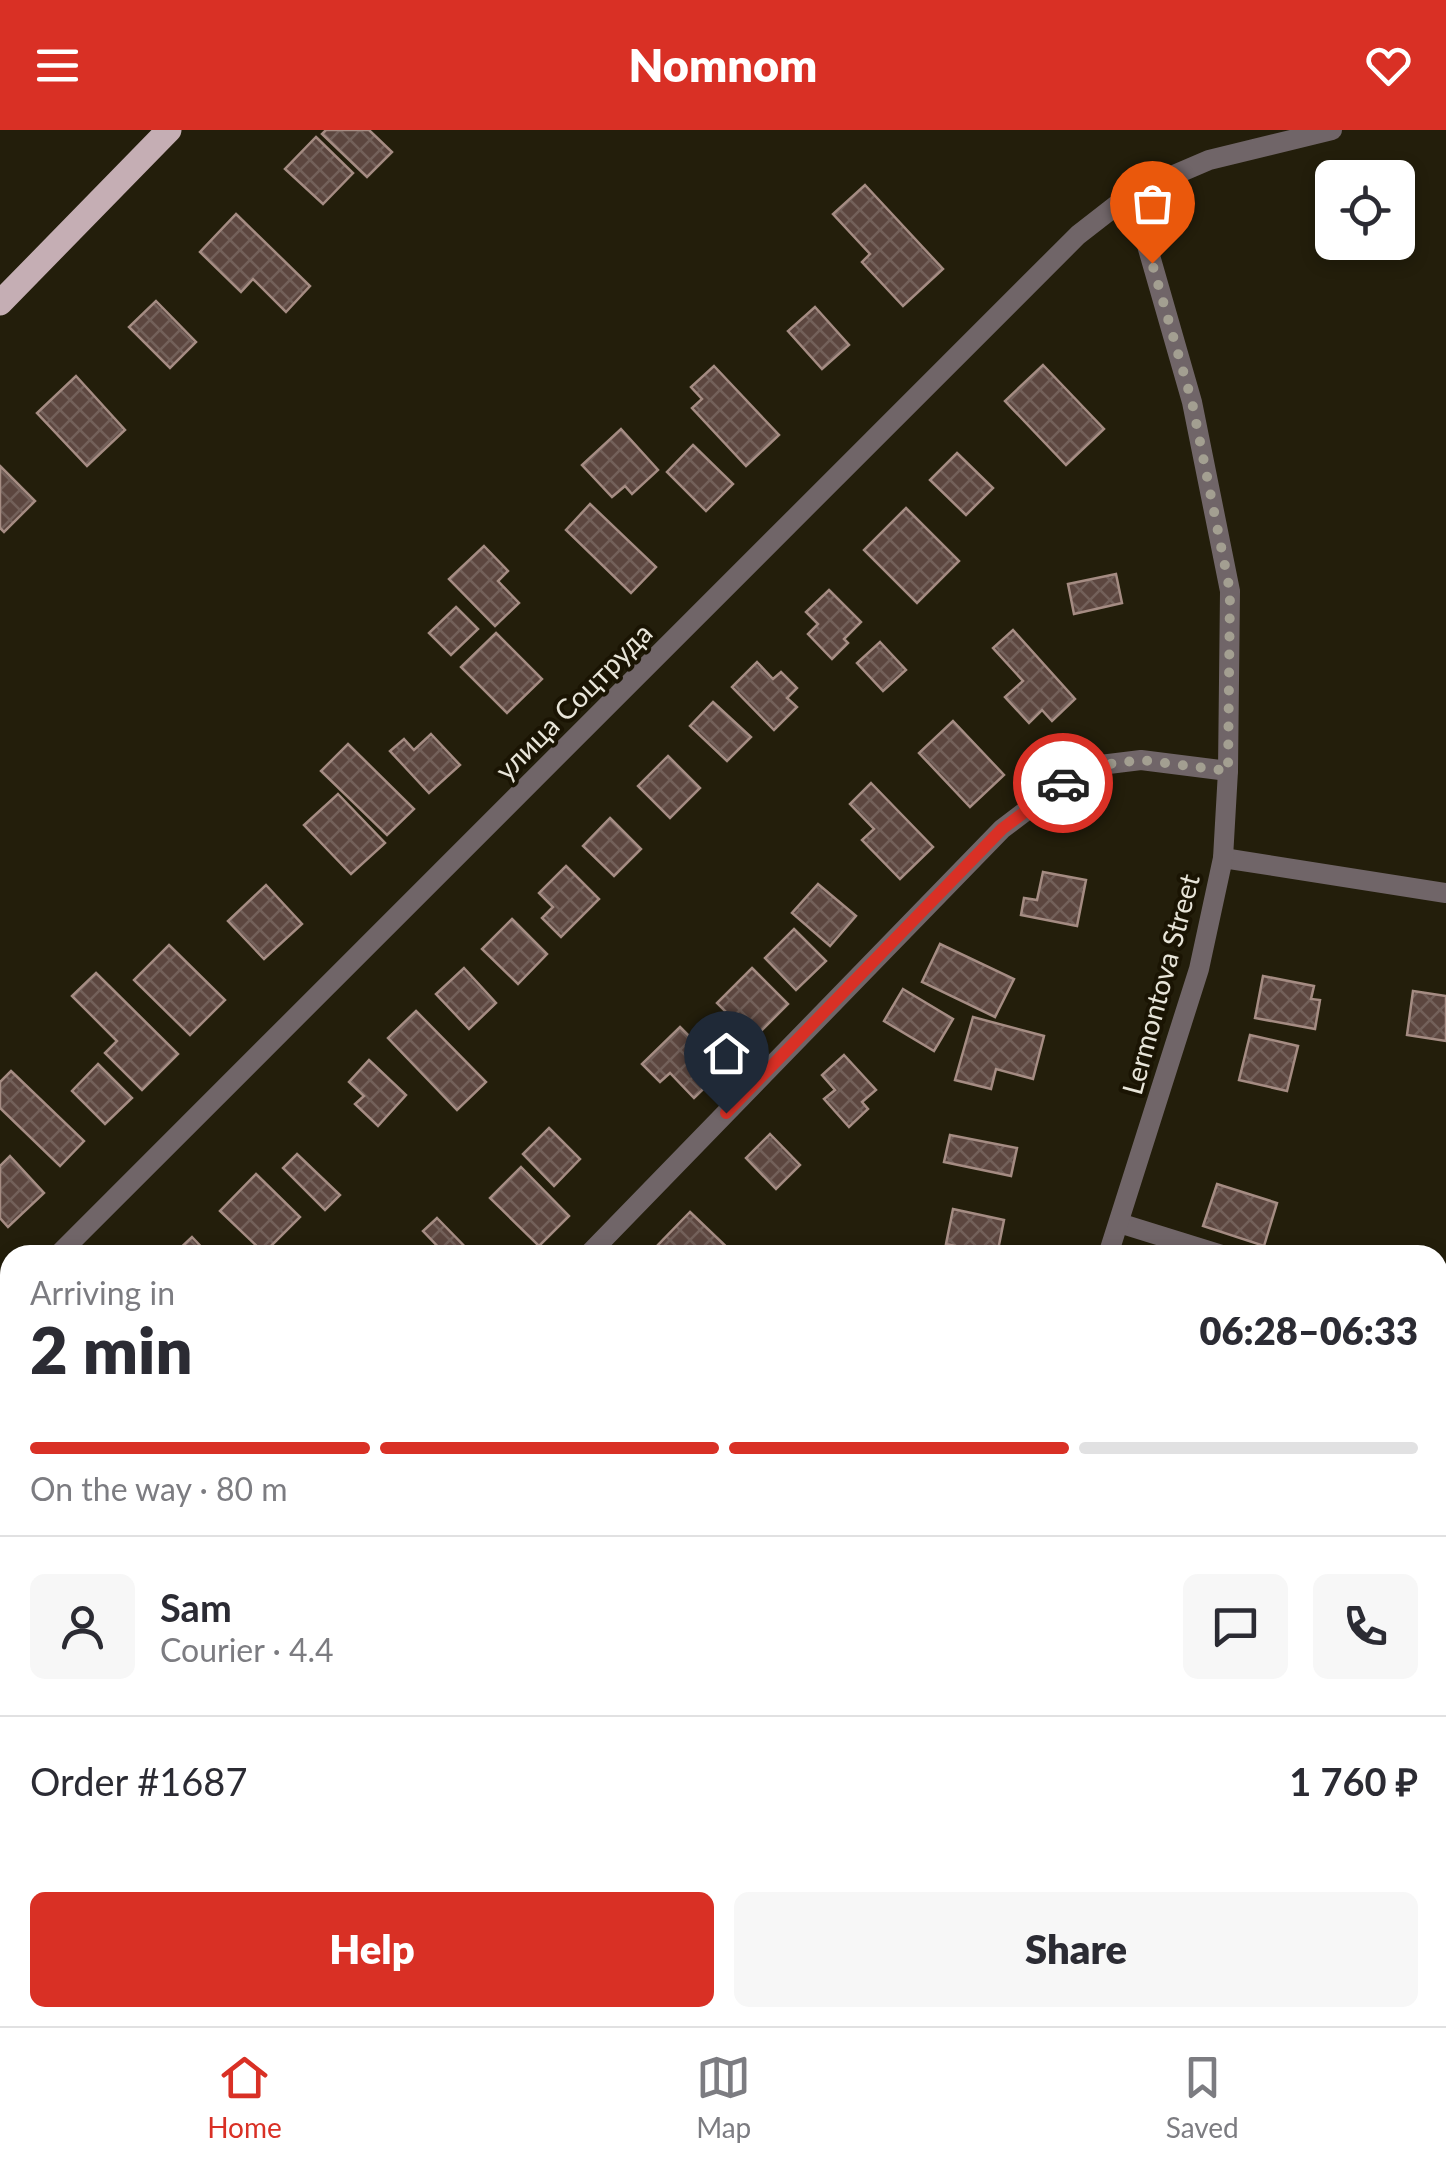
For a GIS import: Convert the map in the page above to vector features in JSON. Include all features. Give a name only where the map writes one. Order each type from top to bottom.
[{"type":"main road","points":[[0,302],[169,130]]},
{"type":"street","name":"улица Соцтруда","points":[[68,1245],[1078,235],[1132,194],[1209,160],[1332,130]]},
{"type":"street","name":"Lermontova Street","points":[[1112,1245],[1199,969],[1223,858],[1228,771],[1230,591],[1192,402],[1132,194]]},
{"type":"street","points":[[598,1245],[1002,829],[1084,767],[1141,760],[1228,771]]},
{"type":"street","points":[[1223,858],[1446,893]]},
{"type":"street","points":[[1120,1223],[1190,1245]]},
{"type":"building","points":[[326,130],[369,130],[392,152],[367,177],[322,134]]},
{"type":"building","points":[[316,137],[353,173],[323,204],[285,169]]},
{"type":"building","points":[[865,185],[943,269],[903,306],[862,262],[870,254],[833,214]]},
{"type":"building","points":[[236,214],[310,286],[286,312],[253,279],[241,292],[200,252]]},
{"type":"building","points":[[156,301],[196,342],[170,368],[129,327]]},
{"type":"building","points":[[815,307],[849,345],[822,369],[788,331]]},
{"type":"building","points":[[1043,365],[1104,429],[1066,465],[1005,401]]},
{"type":"building","points":[[714,366],[779,435],[746,466],[692,408],[702,399],[691,387]]},
{"type":"building","points":[[76,376],[125,430],[87,466],[37,413]]},
{"type":"building","points":[[621,429],[658,470],[632,494],[625,486],[612,497],[582,465]]},
{"type":"building","points":[[693,445],[733,484],[706,511],[667,472]]},
{"type":"building","points":[[957,453],[993,488],[966,515],[930,480]]},
{"type":"building","points":[[0,466],[35,501],[4,532],[0,528]]},
{"type":"building","points":[[590,504],[656,567],[631,593],[566,530]]},
{"type":"building","points":[[906,508],[959,561],[917,603],[864,550]]},
{"type":"building","points":[[484,546],[508,571],[498,581],[519,603],[495,626],[449,579]]},
{"type":"building","points":[[1116,574],[1122,603],[1074,614],[1068,584]]},
{"type":"building","points":[[829,590],[861,622],[832,659],[808,634],[818,624],[806,612]]},
{"type":"building","points":[[456,607],[478,629],[451,655],[429,633]]},
{"type":"building","points":[[1013,630],[1075,699],[1052,721],[1042,710],[1029,723],[1005,697],[1023,681],[993,648]]},
{"type":"building","points":[[496,633],[542,679],[507,713],[461,667]]},
{"type":"building","points":[[880,642],[906,670],[883,691],[857,663]]},
{"type":"building","points":[[757,662],[773,679],[781,672],[797,688],[787,698],[797,707],[774,730],[732,687]]},
{"type":"building","points":[[713,702],[751,737],[727,761],[690,726]]},
{"type":"building","points":[[953,721],[1004,775],[970,807],[919,753]]},
{"type":"building","points":[[431,734],[460,765],[429,793],[390,751],[404,739],[414,750]]},
{"type":"building","points":[[348,744],[414,809],[387,835],[321,771]]},
{"type":"building","points":[[668,756],[700,788],[670,818],[638,786]]},
{"type":"building","points":[[871,783],[933,847],[900,879],[862,840],[874,829],[850,804]]},
{"type":"building","points":[[338,794],[385,843],[351,874],[304,825]]},
{"type":"building","points":[[610,818],[641,849],[614,876],[583,846]]},
{"type":"building","points":[[566,866],[599,899],[561,937],[542,918],[553,907],[539,893]]},
{"type":"building","points":[[1043,872],[1086,880],[1077,926],[1021,915],[1024,898],[1037,900]]},
{"type":"building","points":[[818,884],[856,916],[830,946],[792,913]]},
{"type":"building","points":[[266,885],[302,924],[264,959],[228,921]]},
{"type":"building","points":[[512,919],[547,954],[518,984],[482,949]]},
{"type":"building","points":[[794,929],[826,961],[796,990],[765,958]]},
{"type":"building","points":[[940,944],[1014,979],[995,1017],[922,982]]},
{"type":"building","points":[[169,945],[225,1000],[190,1035],[134,980]]},
{"type":"building","points":[[464,968],[496,1003],[469,1029],[436,994]]},
{"type":"building","points":[[752,968],[788,1004],[753,1039],[717,1003]]},
{"type":"building","points":[[96,973],[178,1054],[142,1090],[105,1053],[117,1041],[72,996]]},
{"type":"building","points":[[1263,976],[1314,986],[1311,999],[1320,1000],[1315,1029],[1255,1018]]},
{"type":"building","points":[[903,989],[953,1019],[934,1051],[884,1021]]},
{"type":"building","points":[[1413,991],[1446,996],[1446,1041],[1407,1035]]},
{"type":"building","points":[[416,1011],[486,1082],[457,1110],[388,1038]]},
{"type":"building","points":[[973,1017],[1044,1036],[1033,1079],[996,1069],[991,1089],[955,1080]]},
{"type":"building","points":[[680,1027],[723,1070],[694,1098],[670,1073],[660,1082],[642,1064]]},
{"type":"building","points":[[1250,1035],[1298,1046],[1287,1091],[1239,1080]]},
{"type":"building","points":[[844,1055],[876,1090],[862,1102],[868,1109],[849,1127],[824,1099],[835,1090],[822,1075]]},
{"type":"building","points":[[369,1060],[406,1095],[378,1126],[355,1104],[364,1096],[349,1082]]},
{"type":"building","points":[[98,1064],[132,1098],[105,1124],[72,1091]]},
{"type":"building","points":[[11,1071],[84,1141],[60,1166],[0,1108],[0,1082]]},
{"type":"building","points":[[549,1128],[580,1159],[554,1186],[523,1154]]},
{"type":"building","points":[[770,1134],[800,1165],[776,1189],[746,1158]]},
{"type":"building","points":[[950,1135],[1017,1148],[1011,1176],[944,1162]]},
{"type":"building","points":[[297,1154],[340,1195],[325,1210],[283,1168]]},
{"type":"building","points":[[10,1156],[44,1193],[8,1227],[0,1218],[0,1166]]},
{"type":"building","points":[[521,1167],[569,1216],[538,1245],[490,1198]]},
{"type":"building","points":[[256,1174],[300,1217],[272,1245],[256,1245],[220,1211]]},
{"type":"building","points":[[1217,1184],[1277,1203],[1264,1245],[1203,1226]]},
{"type":"building","points":[[953,1209],[1004,1220],[999,1245],[946,1244]]},
{"type":"building","points":[[690,1212],[725,1245],[658,1245]]},
{"type":"building","points":[[437,1218],[463,1245],[436,1245],[423,1231]]},
{"type":"building","points":[[192,1237],[200,1245],[184,1245]]},
{"type":"way so far","points":[[1063,783],[1084,767],[1141,760],[1228,771],[1230,591],[1192,402],[1152,263]]},
{"type":"route","points":[[726,1113],[1002,829],[1063,783]]}]
